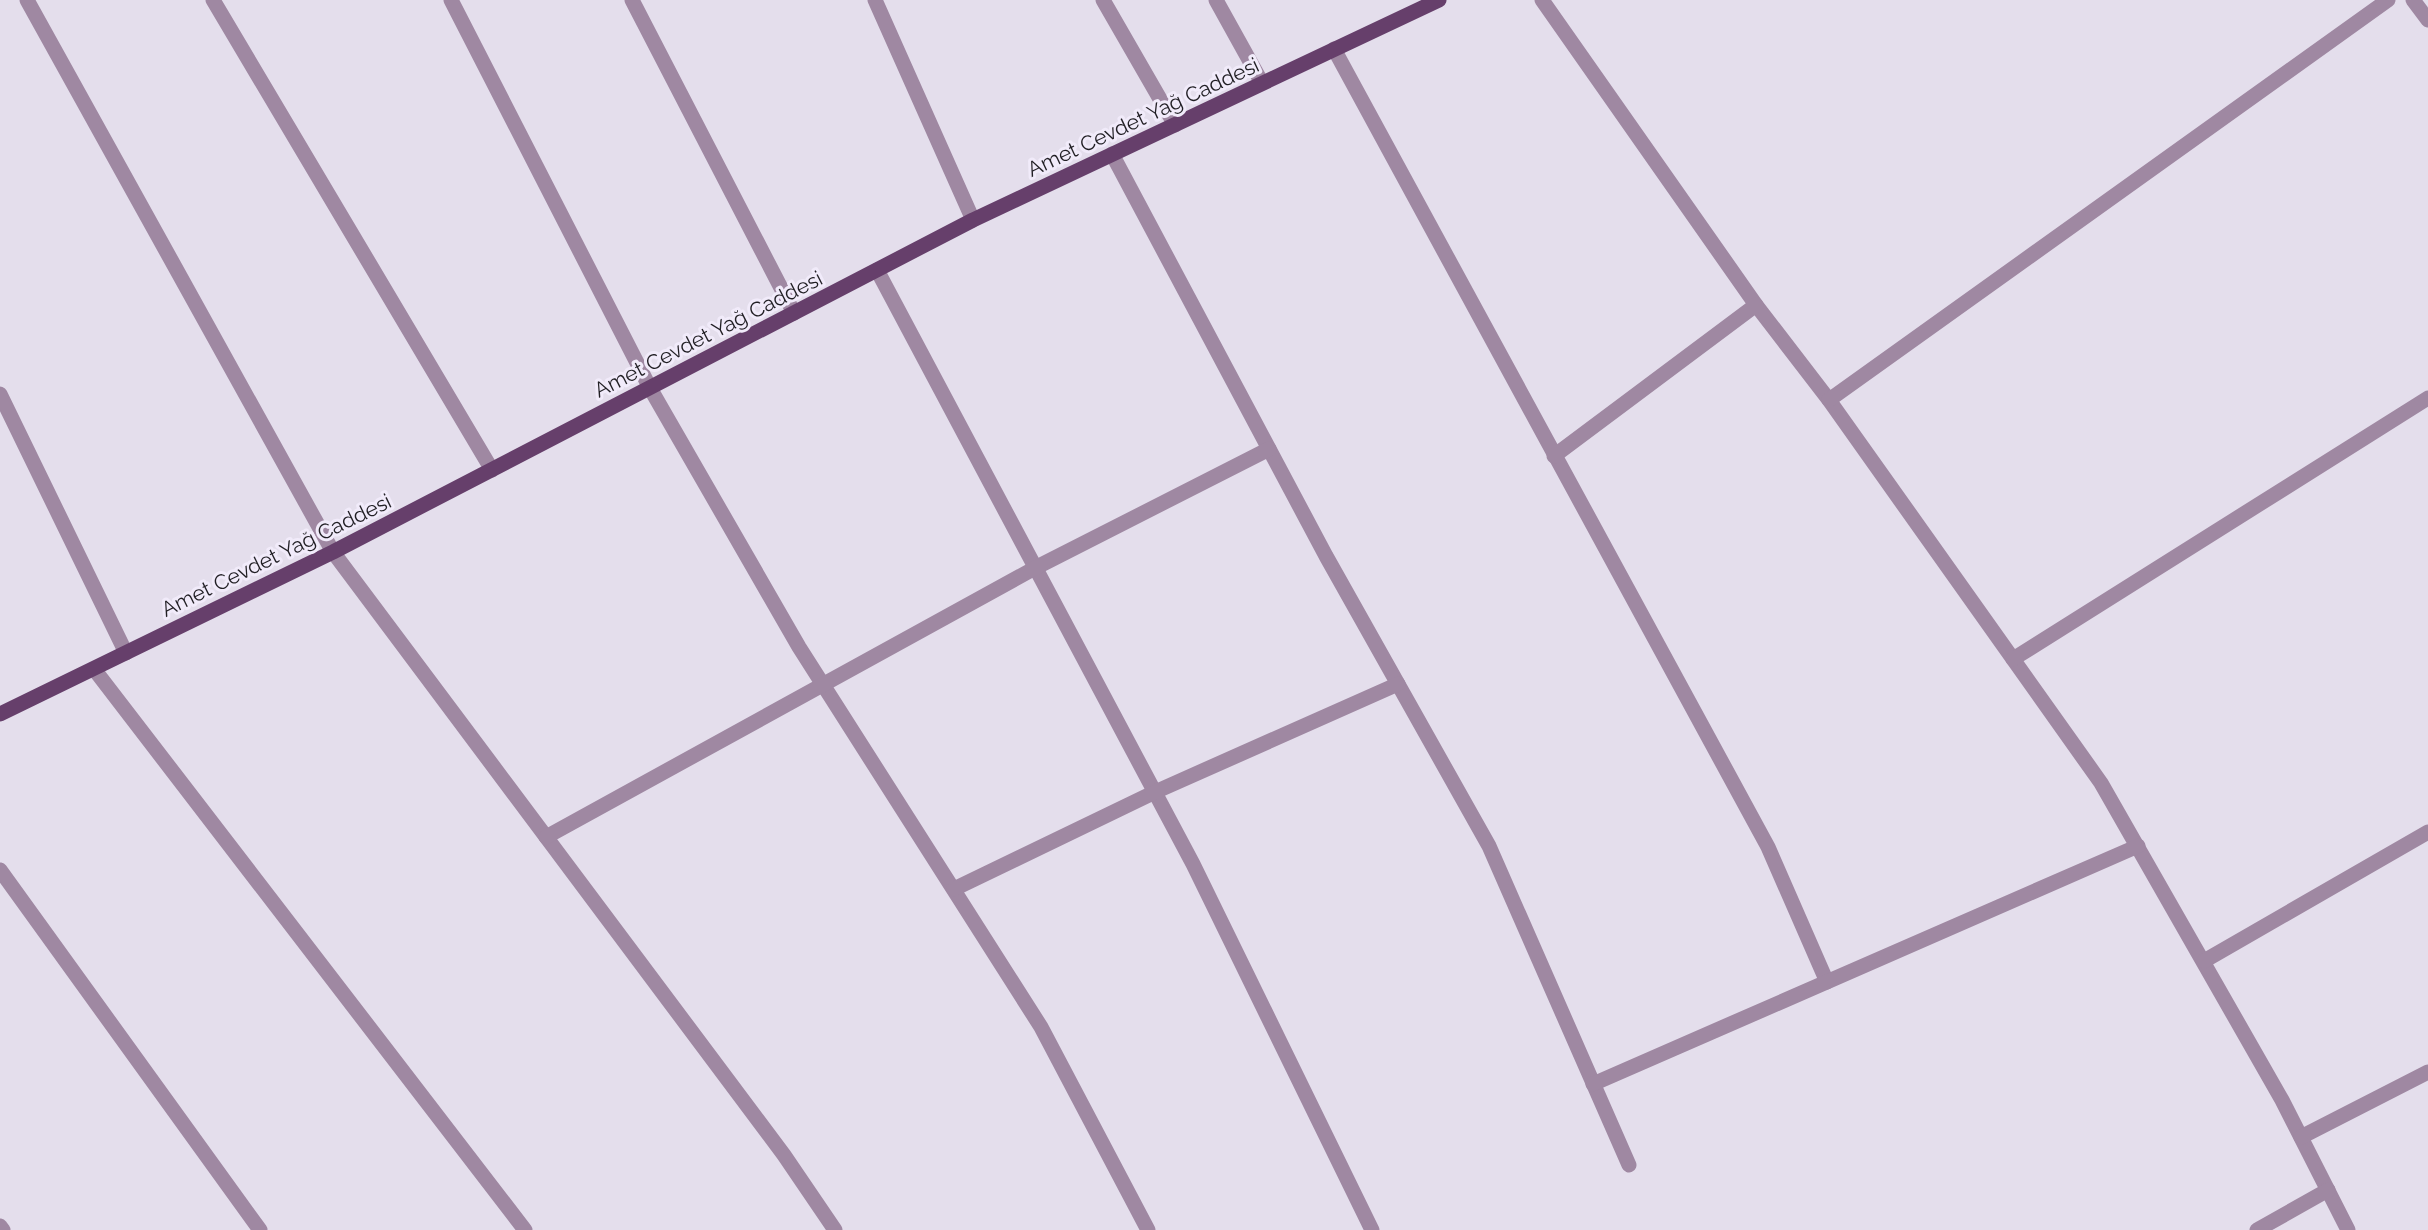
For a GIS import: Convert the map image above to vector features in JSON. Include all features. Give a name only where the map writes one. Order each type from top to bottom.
[{"type":"main road","name":"Amet Cevdet Yağ Caddesi","points":[[0,714],[333,552],[974,220],[1431,2]]},
{"type":"street","points":[[27,0],[333,552],[784,1155],[835,1230]]},
{"type":"street","points":[[213,0],[492,470]]},
{"type":"street","points":[[451,0],[650,388],[823,684],[1041,1027],[1148,1230]]},
{"type":"street","points":[[632,0],[794,314]]},
{"type":"street","points":[[875,0],[974,220]]},
{"type":"street","points":[[1103,0],[1175,125]]},
{"type":"street","points":[[1216,0],[1263,83]]},
{"type":"street","points":[[1542,0],[1756,306],[1829,400],[2101,783],[2301,1137],[2348,1230]]},
{"type":"street","points":[[1829,400],[2388,0]]},
{"type":"street","points":[[2413,0],[2428,20]]},
{"type":"street","points":[[1334,50],[1768,847],[1827,982]]},
{"type":"street","points":[[1112,154],[1269,449],[1489,846],[1629,1165]]},
{"type":"street","points":[[877,270],[1193,864],[1371,1230]]},
{"type":"street","points":[[1554,456],[1756,306]]},
{"type":"street","points":[[0,394],[126,653]]},
{"type":"street","points":[[2013,659],[2428,398]]},
{"type":"street","points":[[546,837],[1035,568],[1269,449]]},
{"type":"street","points":[[94,669],[525,1230]]},
{"type":"street","points":[[954,889],[1155,792],[1398,684]]},
{"type":"street","points":[[2204,962],[2428,832]]},
{"type":"street","points":[[1593,1084],[2138,846]]},
{"type":"street","points":[[0,870],[260,1230]]},
{"type":"street","points":[[2301,1137],[2428,1072]]},
{"type":"street","points":[[2257,1230],[2328,1190]]},
{"type":"street","points":[[0,1226],[3,1230]]}]
